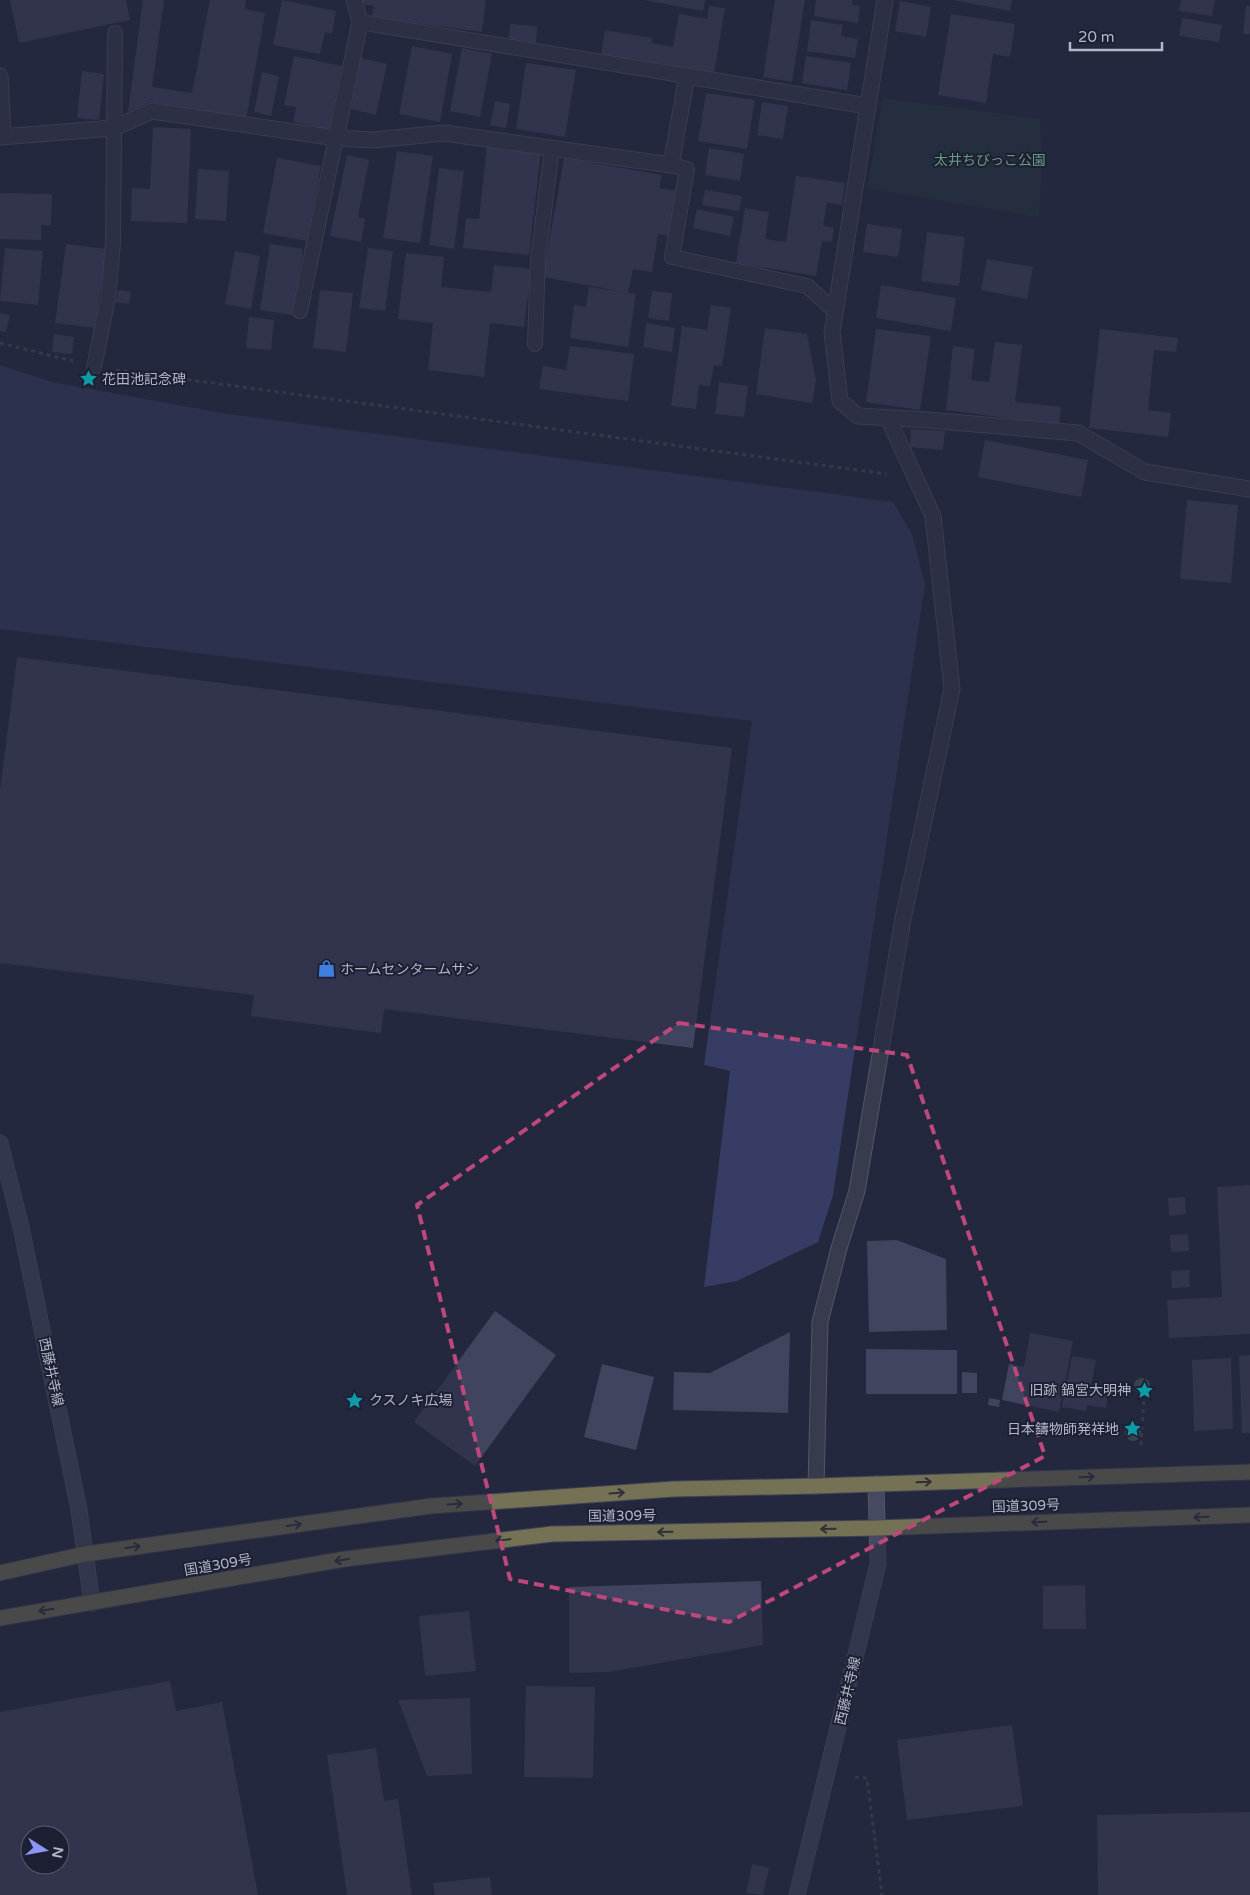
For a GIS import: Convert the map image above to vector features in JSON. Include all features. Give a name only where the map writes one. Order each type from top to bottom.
[{"type":"highway","name":"国道309号","points":[[0,1573],[85,1554],[431,1506],[674,1489],[1250,1472]]},
{"type":"highway","name":"国道309号","points":[[0,1618],[345,1559],[552,1534],[876,1528],[1250,1515]]},
{"type":"main road","name":"西藤井寺線","points":[[0,1143],[21,1227],[79,1510],[92,1603]]},
{"type":"main road","name":"西藤井寺線","points":[[797,1895],[878,1564],[876,1484]]},
{"type":"street","points":[[336,138],[360,22],[354,0]]},
{"type":"street","points":[[885,0],[832,332],[840,401],[858,416],[1078,433],[1145,472],[1250,489]]},
{"type":"street","points":[[0,76],[1,136],[114,128],[152,110],[336,138],[374,140],[444,133],[671,165],[686,76],[867,106]]},
{"type":"street","points":[[816,1486],[820,1322],[839,1248],[857,1191],[903,920],[952,689],[933,516],[888,418]]},
{"type":"lane","points":[[360,22],[686,76]]},
{"type":"lane","points":[[94,367],[108,298],[113,243],[115,33]]},
{"type":"lane","points":[[300,312],[336,138]]},
{"type":"lane","points":[[535,344],[538,259],[552,148]]},
{"type":"lane","points":[[671,165],[687,169],[672,257],[807,286],[835,311]]},
{"type":"path","points":[[0,343],[94,367],[915,478]]},
{"type":"path","points":[[1141,1445],[1144,1397]]},
{"type":"path","points":[[855,1777],[867,1778],[882,1895]]},
{"type":"highlighted area","points":[[679,1023],[907,1055],[1045,1456],[729,1622],[510,1579],[417,1205]]},
{"type":"green space","name":"太井ちびっこ公園","points":[[883,98],[1040,119],[1042,164],[1039,217],[867,188]]},
{"type":"water","points":[[0,365],[52,382],[227,414],[893,502],[912,534],[925,584],[833,1195],[818,1242],[737,1281],[704,1287],[730,1071],[704,1065],[752,721],[0,629]]},
{"type":"building","points":[[10,0],[126,0],[130,20],[19,43]]},
{"type":"building","points":[[143,0],[164,0],[152,87],[192,93],[210,0],[246,0],[245,9],[265,13],[246,120],[150,102],[128,112]]},
{"type":"building","points":[[282,0],[336,11],[332,34],[325,32],[320,54],[273,45]]},
{"type":"building","points":[[362,0],[486,0],[482,32],[372,17],[374,6],[362,4]]},
{"type":"building","points":[[643,0],[705,0],[703,11]]},
{"type":"building","points":[[775,0],[805,0],[792,82],[763,77]]},
{"type":"building","points":[[816,0],[853,0],[852,5],[860,6],[858,23],[814,16]]},
{"type":"building","points":[[954,0],[1012,0],[1010,11]]},
{"type":"building","points":[[1181,0],[1215,0],[1212,16],[1179,11]]},
{"type":"building","points":[[900,1],[931,7],[926,37],[895,31]]},
{"type":"building","points":[[709,6],[725,8],[714,74],[601,55],[605,30],[652,38],[651,43],[673,47],[679,14],[707,19]]},
{"type":"building","points":[[1246,6],[1250,6],[1250,34],[1243,34]]},
{"type":"building","points":[[951,14],[1015,24],[1010,57],[993,54],[986,103],[938,95]]},
{"type":"building","points":[[1182,18],[1222,25],[1219,42],[1179,36]]},
{"type":"building","points":[[811,20],[843,25],[841,36],[858,39],[855,58],[807,51]]},
{"type":"building","points":[[510,24],[537,26],[536,45],[508,42]]},
{"type":"building","points":[[412,46],[452,54],[440,122],[399,114]]},
{"type":"building","points":[[462,48],[492,54],[480,117],[450,111]]},
{"type":"building","points":[[294,56],[342,66],[329,129],[293,122],[296,107],[284,105]]},
{"type":"building","points":[[806,56],[851,63],[847,90],[802,83]]},
{"type":"building","points":[[361,58],[387,64],[376,115],[351,109]]},
{"type":"building","points":[[526,63],[576,70],[565,137],[516,129]]},
{"type":"building","points":[[82,71],[104,74],[99,120],[77,118]]},
{"type":"building","points":[[262,72],[279,76],[271,116],[254,112]]},
{"type":"building","points":[[706,93],[755,100],[747,149],[698,141]]},
{"type":"building","points":[[495,101],[510,104],[506,128],[490,125]]},
{"type":"building","points":[[762,102],[788,106],[783,139],[757,135]]},
{"type":"building","points":[[153,127],[191,129],[187,223],[131,221],[132,188],[150,189]]},
{"type":"building","points":[[487,145],[541,151],[529,255],[463,248],[466,218],[479,219]]},
{"type":"building","points":[[709,148],[744,154],[740,181],[705,175]]},
{"type":"building","points":[[397,151],[433,156],[420,243],[383,238]]},
{"type":"building","points":[[347,155],[369,160],[358,217],[365,219],[361,242],[330,236]]},
{"type":"building","points":[[277,158],[321,166],[307,241],[263,233]]},
{"type":"building","points":[[564,158],[662,175],[659,188],[676,191],[668,236],[658,234],[652,272],[633,269],[628,293],[636,294],[628,347],[570,338],[574,305],[586,307],[589,287],[625,292],[543,277]]},
{"type":"building","points":[[439,168],[464,171],[454,249],[429,245]]},
{"type":"building","points":[[198,169],[229,171],[226,221],[195,219]]},
{"type":"building","points":[[796,176],[845,183],[842,205],[827,202],[823,226],[834,228],[832,242],[822,241],[816,276],[736,263],[745,208],[769,212],[765,239],[786,242]]},
{"type":"building","points":[[705,190],[742,196],[739,211],[702,205]]},
{"type":"building","points":[[0,193],[52,194],[51,225],[41,225],[41,240],[0,239]]},
{"type":"building","points":[[697,209],[734,217],[730,236],[693,228]]},
{"type":"building","points":[[867,224],[902,229],[898,257],[863,252]]},
{"type":"building","points":[[927,232],[965,237],[959,286],[921,281]]},
{"type":"building","points":[[66,244],[106,249],[95,328],[55,323]]},
{"type":"building","points":[[270,244],[303,249],[293,315],[260,310]]},
{"type":"building","points":[[5,248],[43,251],[38,305],[0,301]]},
{"type":"building","points":[[368,248],[393,251],[385,311],[359,308]]},
{"type":"building","points":[[235,251],[260,256],[251,309],[225,304]]},
{"type":"building","points":[[406,253],[444,257],[441,287],[491,292],[494,265],[531,269],[524,327],[490,323],[484,377],[428,370],[433,323],[398,319]]},
{"type":"building","points":[[987,259],[1033,267],[1027,299],[981,290]]},
{"type":"building","points":[[881,285],[956,298],[951,331],[876,318]]},
{"type":"building","points":[[118,290],[131,292],[129,304],[116,302]]},
{"type":"building","points":[[320,290],[353,293],[346,352],[313,348]]},
{"type":"building","points":[[652,291],[672,293],[669,321],[648,318]]},
{"type":"building","points":[[711,305],[731,308],[722,366],[714,365],[710,386],[699,385],[696,409],[671,406],[682,326],[707,330]]},
{"type":"building","points":[[0,313],[10,315],[6,332],[0,331]]},
{"type":"building","points":[[249,317],[274,320],[271,350],[246,348]]},
{"type":"building","points":[[646,323],[675,328],[672,352],[643,347]]},
{"type":"building","points":[[765,328],[807,334],[816,380],[812,403],[756,394]]},
{"type":"building","points":[[876,329],[931,336],[920,410],[866,402]]},
{"type":"building","points":[[1100,329],[1178,338],[1176,352],[1154,350],[1148,410],[1171,413],[1168,437],[1089,428]]},
{"type":"building","points":[[54,334],[74,337],[72,354],[52,352]]},
{"type":"building","points":[[995,342],[1022,345],[1015,402],[1061,407],[1059,425],[946,410],[953,346],[975,349],[971,380],[989,382]]},
{"type":"building","points":[[570,346],[634,354],[628,401],[539,389],[543,366],[566,370]]},
{"type":"building","points":[[719,382],[748,386],[744,417],[715,414]]},
{"type":"building","points":[[911,429],[945,431],[943,450],[910,447]]},
{"type":"building","points":[[985,440],[1088,460],[1081,497],[978,477]]},
{"type":"building","points":[[1187,500],[1238,505],[1231,583],[1180,579]]},
{"type":"building","points":[[17,657],[732,748],[693,1048],[384,1009],[381,1033],[251,1016],[254,995],[0,963],[0,791]]},
{"type":"building","points":[[1250,1185],[1250,1334],[1169,1338],[1167,1300],[1222,1297],[1217,1187]]},
{"type":"building","points":[[1185,1197],[1186,1214],[1169,1216],[1168,1198]]},
{"type":"building","points":[[1188,1234],[1189,1251],[1171,1252],[1170,1235]]},
{"type":"building","points":[[897,1240],[946,1259],[947,1330],[869,1332],[867,1241]]},
{"type":"building","points":[[1189,1270],[1190,1287],[1172,1288],[1171,1271]]},
{"type":"building","points":[[495,1311],[556,1355],[475,1466],[414,1422]]},
{"type":"building","points":[[790,1332],[788,1413],[673,1410],[674,1372],[710,1373]]},
{"type":"building","points":[[1030,1333],[1073,1341],[1059,1412],[1002,1400],[1009,1364],[1024,1367]]},
{"type":"building","points":[[866,1349],[957,1350],[957,1394],[866,1394]]},
{"type":"building","points":[[1250,1355],[1250,1433],[1242,1433],[1239,1356]]},
{"type":"building","points":[[1072,1356],[1096,1360],[1091,1385],[1109,1389],[1106,1408],[1087,1405],[1086,1411],[1062,1407]]},
{"type":"building","points":[[1231,1358],[1233,1429],[1194,1431],[1192,1360]]},
{"type":"building","points":[[602,1364],[654,1377],[636,1450],[584,1437]]},
{"type":"building","points":[[962,1372],[977,1373],[977,1393],[962,1393]]},
{"type":"building","points":[[989,1398],[1000,1400],[999,1407],[988,1405]]},
{"type":"building","points":[[761,1581],[763,1645],[609,1672],[569,1673],[569,1587]]},
{"type":"building","points":[[1085,1585],[1086,1629],[1043,1629],[1043,1586]]},
{"type":"building","points":[[469,1611],[476,1671],[425,1676],[419,1616]]},
{"type":"building","points":[[170,1681],[176,1711],[222,1702],[258,1895],[0,1895],[0,1712]]},
{"type":"building","points":[[526,1686],[595,1687],[593,1778],[524,1777]]},
{"type":"building","points":[[470,1698],[472,1774],[427,1776],[398,1700]]},
{"type":"building","points":[[1012,1725],[1023,1806],[907,1820],[897,1740]]},
{"type":"building","points":[[376,1748],[384,1801],[398,1799],[412,1895],[347,1895],[327,1755]]},
{"type":"building","points":[[1250,1812],[1250,1895],[1098,1895],[1097,1815]]},
{"type":"building","points":[[752,1864],[769,1868],[763,1895],[746,1893]]},
{"type":"building","points":[[490,1877],[492,1895],[435,1895],[433,1883]]},
{"type":"place","name":"花田池記念碑","points":[[88,379]]},
{"type":"place","name":"ホームセンタームサシ","points":[[326,969]]},
{"type":"place","name":"旧跡 鍋宮大明神","points":[[1145,1390]]},
{"type":"place","name":"クスノキ広場","points":[[355,1400]]},
{"type":"place","name":"日本鑄物師発祥地","points":[[1133,1429]]}]
